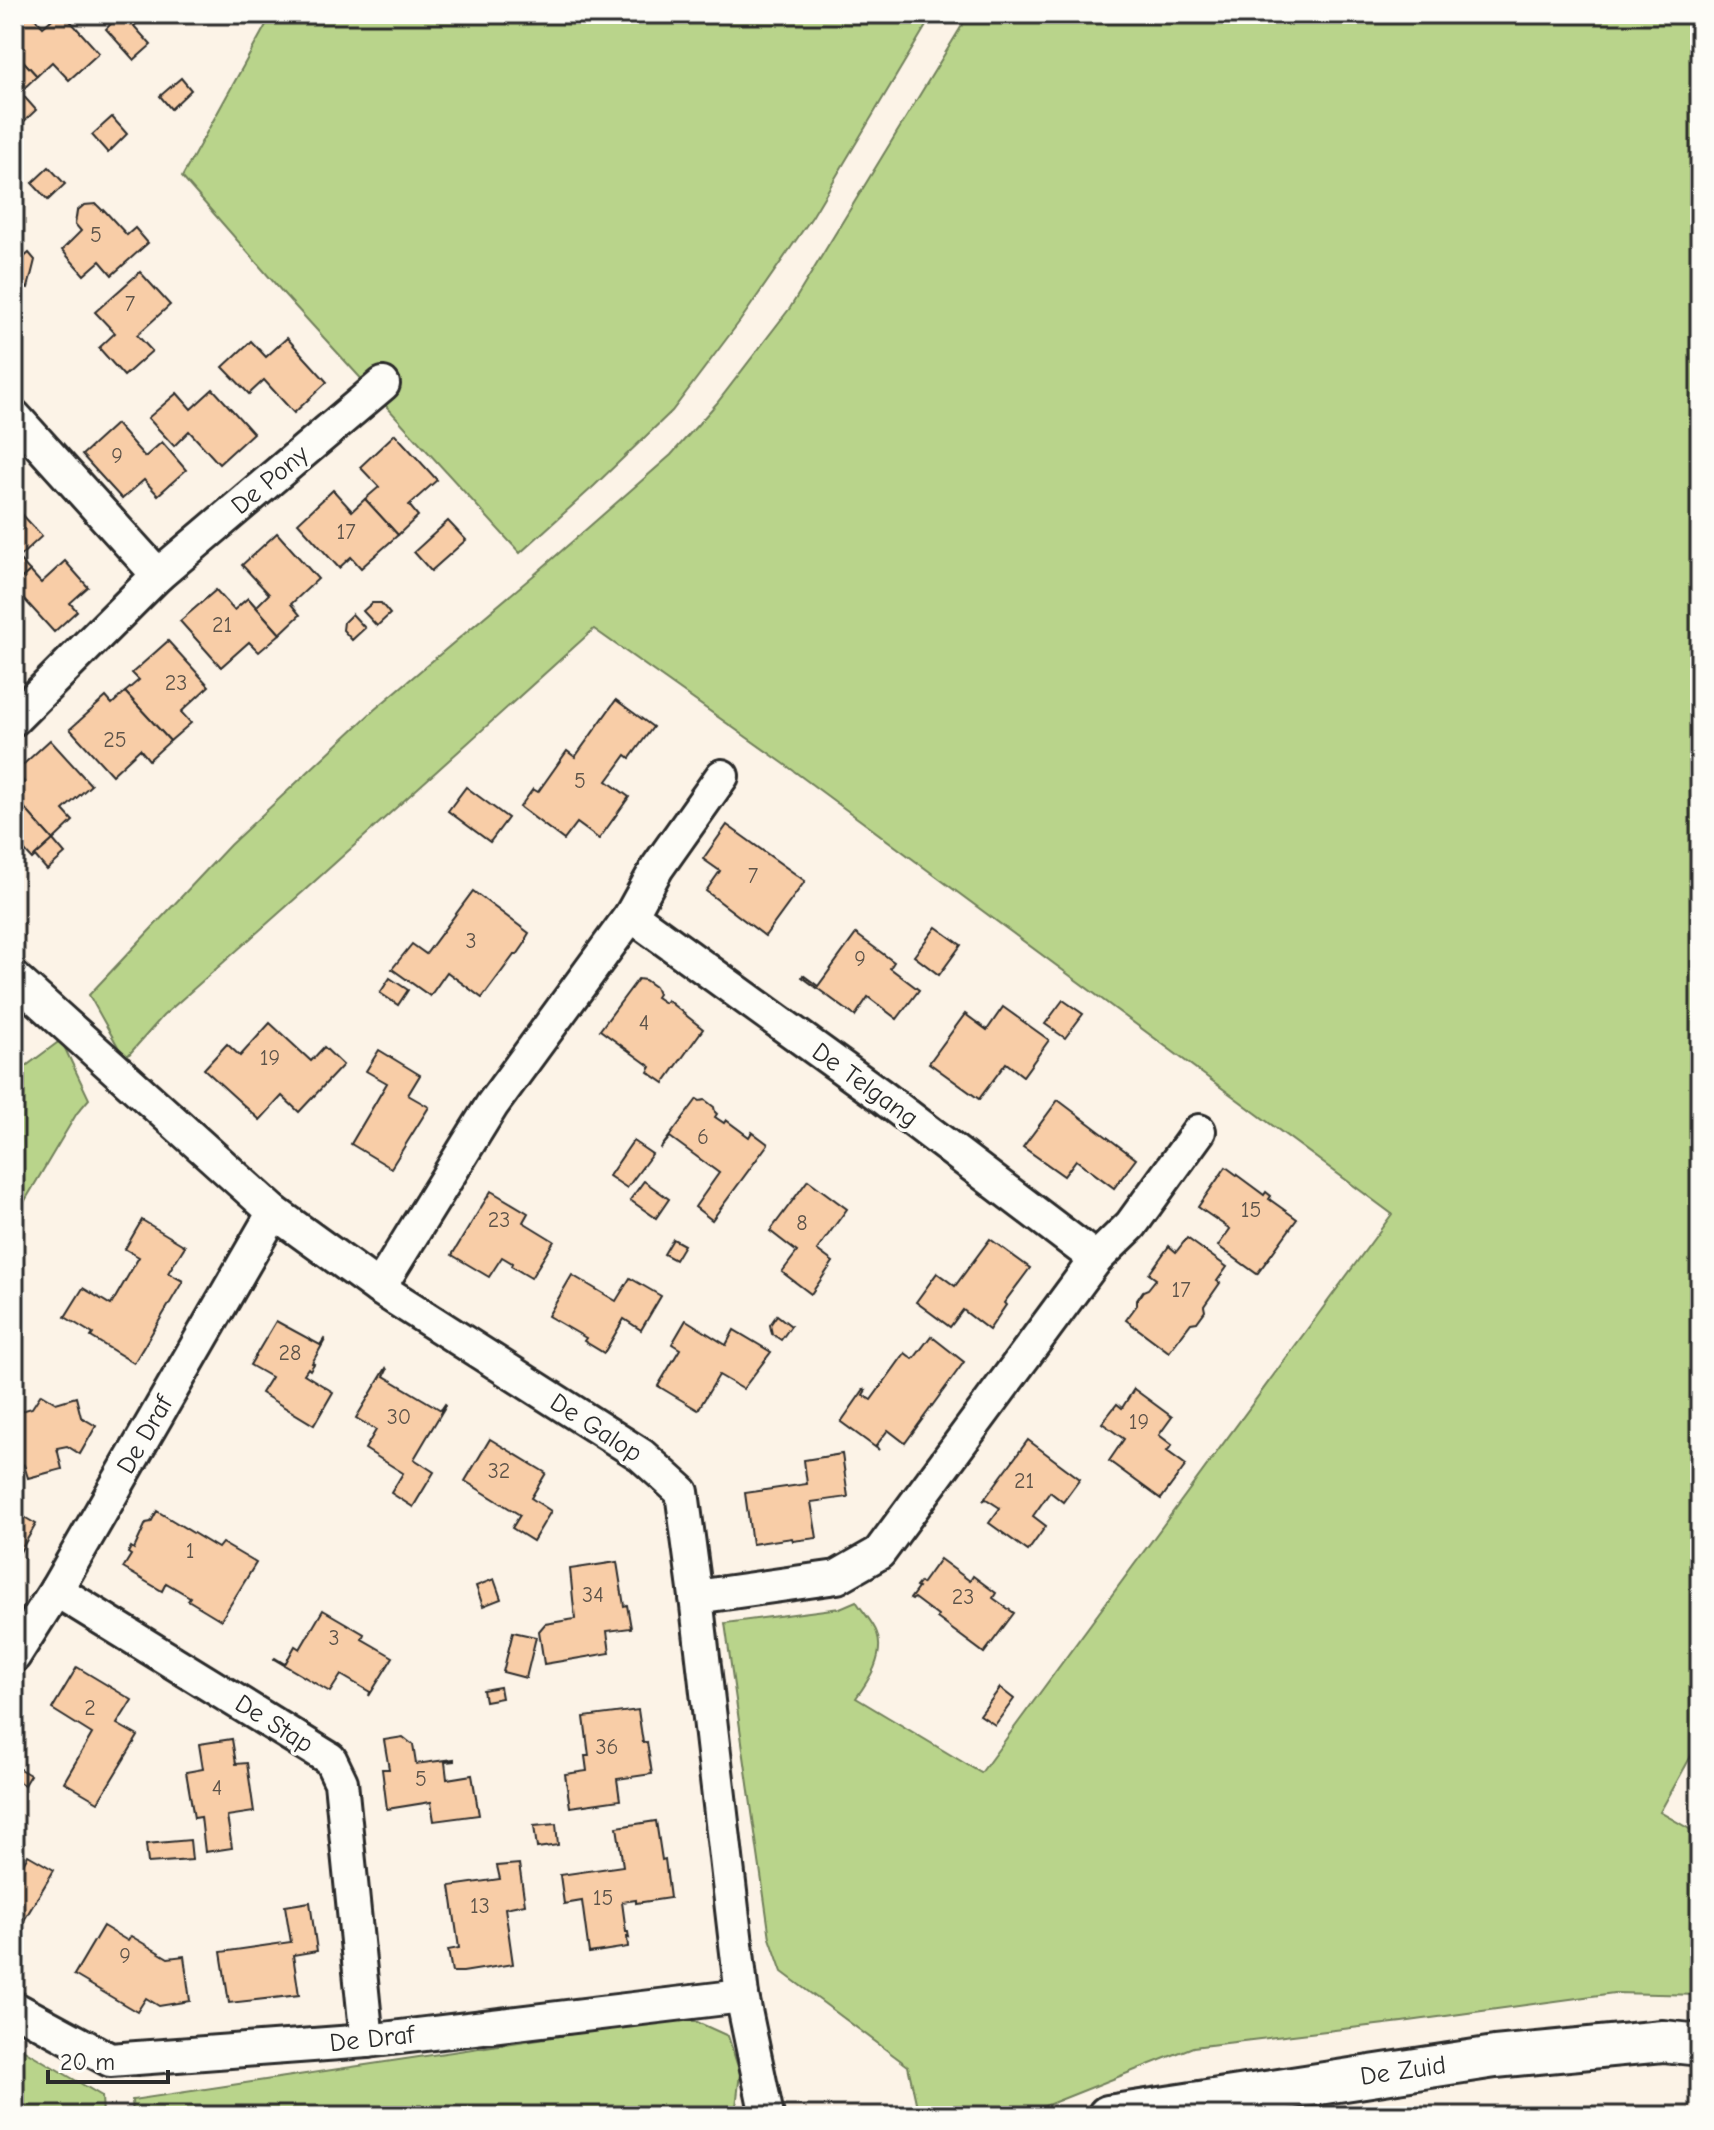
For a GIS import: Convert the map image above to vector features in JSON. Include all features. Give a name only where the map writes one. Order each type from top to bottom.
[{"type":"street","name":"De Pony","points":[[14,719],[158,575],[383,384]]},
{"type":"street","points":[[14,416],[158,575]]},
{"type":"street","points":[[379,1288],[492,1105],[631,915],[657,868],[722,776]]},
{"type":"street","name":"De Telgang","points":[[631,915],[880,1095],[1096,1259]]},
{"type":"street","name":"De Galop","points":[[14,978],[274,1212],[379,1288],[641,1455],[682,1492],[742,1996],[767,2116]]},
{"type":"street","points":[[696,1597],[837,1577],[879,1553],[1096,1259],[1131,1225],[1199,1131]]},
{"type":"street","name":"De Draf","points":[[14,1656],[56,1590],[274,1212]]},
{"type":"street","name":"De Stap","points":[[56,1590],[330,1759],[341,1782],[367,2041]]},
{"type":"street","name":"De Draf","points":[[14,2008],[110,2060],[367,2041],[742,1996]]},
{"type":"street","name":"De Zuid","points":[[1108,2116],[1495,2057],[1663,2041],[1700,2045]]},
{"type":"green space","points":[[272,14],[933,14],[812,217],[740,321],[672,411],[520,553],[182,177]]},
{"type":"green space","points":[[969,14],[1700,14],[1700,1740],[1660,1812],[1700,1835],[1700,1995],[1614,1993],[1193,2047],[1035,2110],[919,2116],[908,2066],[782,1972],[770,1938],[725,1623],[840,1608],[856,1601],[875,1629],[879,1650],[874,1667],[856,1698],[981,1773],[1392,1214],[783,763],[594,629],[163,1016],[125,1059],[89,995],[230,845],[374,710],[671,455],[717,403],[790,308]]},
{"type":"green space","points":[[61,1040],[89,1099],[77,1113],[14,1219],[14,1075]]},
{"type":"green space","points":[[666,2020],[695,2021],[728,2036],[740,2073],[735,2116],[133,2116],[132,2100]]},
{"type":"green space","points":[[14,2044],[102,2096],[103,2116],[14,2116]]},
{"type":"building","points":[[19,14],[31,14],[43,27],[58,14],[64,14],[99,53],[69,80],[52,62],[37,76],[14,51],[14,19]]},
{"type":"building","points":[[120,14],[147,14],[134,26],[151,45],[134,60],[106,29]]},
{"type":"building","points":[[14,51],[37,76],[20,92],[36,110],[14,131]]},
{"type":"building","points":[[181,78],[191,90],[171,109],[160,96]]},
{"type":"building","points":[[112,117],[127,134],[108,153],[92,135]]},
{"type":"building","points":[[49,167],[65,184],[48,200],[32,183]]},
{"type":"building","points":[[96,204],[127,235],[135,228],[148,243],[112,275],[100,261],[84,275],[62,250],[81,231],[75,224],[77,211],[84,205]]},
{"type":"building","points":[[29,253],[35,260],[28,288],[21,286],[14,293],[14,266]]},
{"type":"building","points":[[140,272],[170,305],[137,335],[152,351],[124,376],[99,348],[115,333],[95,312]]},
{"type":"building","points":[[287,338],[327,382],[294,413],[264,380],[249,394],[223,367],[251,341],[266,357]]},
{"type":"building","points":[[213,389],[253,433],[219,464],[189,431],[174,446],[148,418],[177,393],[191,409]]},
{"type":"building","points":[[116,424],[145,457],[162,442],[186,470],[158,495],[144,480],[122,499],[82,455]]},
{"type":"building","points":[[395,434],[437,480],[409,505],[418,516],[398,535],[365,499],[379,487],[360,467]]},
{"type":"building","points":[[333,490],[352,511],[365,499],[398,535],[361,568],[351,557],[339,568],[298,523]]},
{"type":"building","points":[[20,512],[42,536],[18,558],[30,571],[14,585],[14,517]]},
{"type":"building","points":[[448,521],[466,540],[431,571],[414,552]]},
{"type":"building","points":[[277,533],[318,579],[291,604],[300,615],[280,634],[256,607],[269,594],[242,565]]},
{"type":"building","points":[[65,561],[88,587],[70,603],[77,611],[54,632],[24,599],[14,608],[14,585],[30,571],[41,583]]},
{"type":"building","points":[[216,590],[234,610],[248,598],[280,634],[259,652],[249,642],[221,667],[180,621]]},
{"type":"building","points":[[372,603],[381,603],[390,614],[377,626],[363,611]]},
{"type":"building","points":[[352,614],[365,628],[352,640],[343,630],[344,622]]},
{"type":"building","points":[[168,641],[209,686],[181,712],[191,723],[170,741],[125,692],[139,680],[132,673]]},
{"type":"building","points":[[125,692],[170,741],[149,760],[140,749],[112,775],[70,729],[106,697],[112,704]]},
{"type":"building","points":[[616,700],[653,727],[630,758],[626,755],[607,781],[629,797],[599,839],[577,823],[564,840],[520,807],[533,789],[538,792],[567,751],[575,757]]},
{"type":"building","points":[[50,740],[91,785],[63,810],[73,821],[53,840],[14,797],[14,790],[24,782],[15,772]]},
{"type":"building","points":[[466,787],[508,818],[490,842],[448,811]]},
{"type":"building","points":[[21,804],[53,840],[32,859],[22,848],[14,855],[14,810]]},
{"type":"building","points":[[727,825],[805,881],[765,936],[706,891],[720,871],[703,859]]},
{"type":"building","points":[[53,840],[65,854],[47,870],[35,856]]},
{"type":"building","points":[[473,891],[529,933],[526,942],[482,998],[447,972],[430,996],[392,969],[412,944],[426,954]]},
{"type":"building","points":[[936,927],[961,945],[939,975],[914,956]]},
{"type":"building","points":[[856,934],[894,962],[890,968],[919,990],[897,1019],[868,997],[855,1016],[802,977],[818,986]]},
{"type":"building","points":[[390,978],[408,990],[398,1005],[380,993]]},
{"type":"building","points":[[638,979],[655,987],[656,997],[665,1003],[667,1000],[703,1029],[664,1083],[648,1072],[651,1067],[600,1030]]},
{"type":"building","points":[[1063,1000],[1083,1014],[1065,1038],[1045,1024]]},
{"type":"building","points":[[1003,1007],[1049,1040],[1023,1076],[1006,1063],[979,1099],[929,1063],[965,1014],[987,1030]]},
{"type":"building","points":[[270,1023],[311,1061],[324,1047],[343,1065],[299,1112],[282,1096],[260,1120],[204,1069],[227,1044],[240,1056]]},
{"type":"building","points":[[379,1050],[420,1075],[408,1095],[429,1107],[391,1168],[351,1144],[387,1083],[366,1071]]},
{"type":"building","points":[[697,1099],[705,1100],[714,1107],[715,1117],[724,1123],[726,1120],[749,1137],[752,1132],[768,1144],[712,1220],[695,1207],[719,1173],[670,1137],[660,1149]]},
{"type":"building","points":[[1058,1100],[1136,1159],[1114,1188],[1076,1160],[1064,1176],[1023,1147]]},
{"type":"building","points":[[633,1141],[652,1154],[627,1188],[609,1176]]},
{"type":"building","points":[[1226,1167],[1264,1195],[1266,1192],[1271,1196],[1269,1199],[1297,1219],[1257,1274],[1218,1246],[1230,1229],[1198,1207]]},
{"type":"building","points":[[808,1180],[847,1209],[817,1250],[833,1262],[811,1294],[782,1272],[797,1252],[770,1231]]},
{"type":"building","points":[[644,1181],[669,1199],[656,1218],[630,1200]]},
{"type":"building","points":[[491,1191],[528,1213],[523,1222],[554,1241],[531,1278],[502,1257],[489,1277],[452,1255]]},
{"type":"building","points":[[142,1220],[185,1246],[168,1273],[183,1281],[134,1363],[65,1317],[83,1288],[111,1305],[139,1257],[125,1249]]},
{"type":"building","points":[[1187,1238],[1227,1267],[1204,1306],[1205,1311],[1197,1322],[1191,1323],[1169,1352],[1126,1320],[1143,1291],[1156,1279],[1149,1274],[1169,1246],[1176,1252]]},
{"type":"building","points":[[673,1239],[684,1245],[675,1260],[664,1254]]},
{"type":"building","points":[[990,1239],[1030,1268],[989,1330],[963,1310],[950,1327],[916,1302],[937,1273],[955,1286]]},
{"type":"building","points":[[572,1275],[616,1301],[630,1278],[661,1296],[641,1330],[624,1319],[604,1353],[584,1341],[586,1338],[548,1316]]},
{"type":"building","points":[[777,1315],[791,1326],[781,1340],[772,1334],[770,1325]]},
{"type":"building","points":[[686,1320],[726,1345],[734,1330],[771,1352],[743,1389],[719,1375],[698,1410],[658,1386],[680,1349],[672,1344]]},
{"type":"building","points":[[276,1321],[320,1345],[325,1340],[314,1364],[304,1374],[333,1392],[314,1425],[261,1393],[271,1377],[250,1365]]},
{"type":"building","points":[[931,1336],[964,1362],[905,1443],[888,1430],[876,1446],[879,1450],[841,1422],[864,1389],[863,1395],[871,1400],[905,1353],[913,1359]]},
{"type":"building","points":[[386,1368],[384,1376],[441,1410],[446,1405],[414,1459],[434,1472],[413,1507],[391,1493],[403,1473],[365,1449],[376,1430],[356,1418]]},
{"type":"building","points":[[1134,1389],[1172,1417],[1159,1435],[1172,1445],[1167,1451],[1186,1465],[1161,1499],[1109,1461],[1124,1439],[1102,1423],[1117,1404],[1122,1408]]},
{"type":"building","points":[[41,1394],[56,1403],[76,1397],[81,1417],[96,1426],[80,1454],[67,1446],[57,1448],[62,1469],[28,1478],[24,1465],[14,1458],[14,1440],[18,1434],[14,1413],[32,1408]]},
{"type":"building","points":[[490,1439],[546,1473],[531,1498],[551,1511],[533,1541],[512,1528],[520,1515],[465,1481]]},
{"type":"building","points":[[1028,1440],[1080,1479],[1063,1502],[1050,1492],[1033,1516],[1046,1526],[1028,1551],[989,1523],[1000,1508],[986,1499],[983,1501]]},
{"type":"building","points":[[842,1454],[848,1497],[811,1502],[817,1538],[752,1544],[745,1493],[807,1484],[804,1460]]},
{"type":"building","points":[[14,1511],[36,1524],[14,1562]]},
{"type":"building","points":[[157,1511],[218,1548],[222,1543],[256,1563],[221,1620],[166,1583],[162,1591],[123,1568],[131,1555],[128,1553],[131,1547],[134,1549],[146,1523],[151,1522]]},
{"type":"building","points":[[940,1559],[970,1581],[973,1576],[996,1593],[993,1598],[1014,1613],[984,1653],[914,1598],[910,1599]]},
{"type":"building","points":[[617,1562],[631,1628],[607,1631],[610,1653],[544,1664],[539,1631],[545,1624],[575,1619],[570,1569]]},
{"type":"building","points":[[494,1579],[501,1599],[483,1606],[476,1586]]},
{"type":"building","points":[[323,1610],[364,1634],[362,1639],[393,1657],[369,1696],[370,1692],[341,1675],[330,1692],[274,1659],[285,1664],[295,1646],[300,1649]]},
{"type":"building","points":[[513,1632],[536,1637],[526,1678],[503,1672]]},
{"type":"building","points":[[77,1667],[132,1700],[117,1724],[138,1736],[98,1802],[64,1782],[92,1734],[52,1709]]},
{"type":"building","points":[[500,1687],[502,1698],[485,1701],[483,1690]]},
{"type":"building","points":[[1000,1688],[1014,1699],[995,1725],[980,1715]]},
{"type":"building","points":[[638,1710],[652,1774],[617,1779],[620,1800],[570,1807],[565,1774],[587,1771],[585,1756],[589,1756],[584,1717]]},
{"type":"building","points":[[403,1737],[413,1745],[416,1764],[454,1759],[445,1762],[447,1779],[472,1775],[479,1815],[434,1821],[431,1802],[387,1809],[382,1769],[389,1769],[384,1740]]},
{"type":"building","points":[[232,1739],[236,1764],[247,1763],[254,1812],[227,1816],[232,1848],[205,1852],[201,1817],[194,1818],[186,1772],[203,1769],[199,1744]]},
{"type":"building","points":[[18,1768],[30,1775],[24,1785],[14,1779]]},
{"type":"building","points":[[656,1821],[670,1898],[622,1902],[628,1947],[589,1953],[582,1901],[564,1904],[560,1875],[623,1866],[617,1827]]},
{"type":"building","points":[[556,1824],[558,1845],[537,1848],[534,1826]]},
{"type":"building","points":[[190,1840],[192,1860],[148,1863],[146,1844]]},
{"type":"building","points":[[28,1855],[54,1870],[14,1937],[14,1879]]},
{"type":"building","points":[[519,1864],[525,1904],[505,1908],[513,1964],[452,1972],[448,1950],[459,1948],[450,1886],[500,1879],[497,1866]]},
{"type":"building","points":[[310,1902],[317,1951],[293,1955],[299,1995],[229,2003],[221,1952],[291,1942],[285,1906]]},
{"type":"building","points":[[103,1926],[128,1941],[131,1936],[168,1958],[184,1956],[190,2001],[159,2006],[146,1998],[137,2012],[74,1975]]}]
